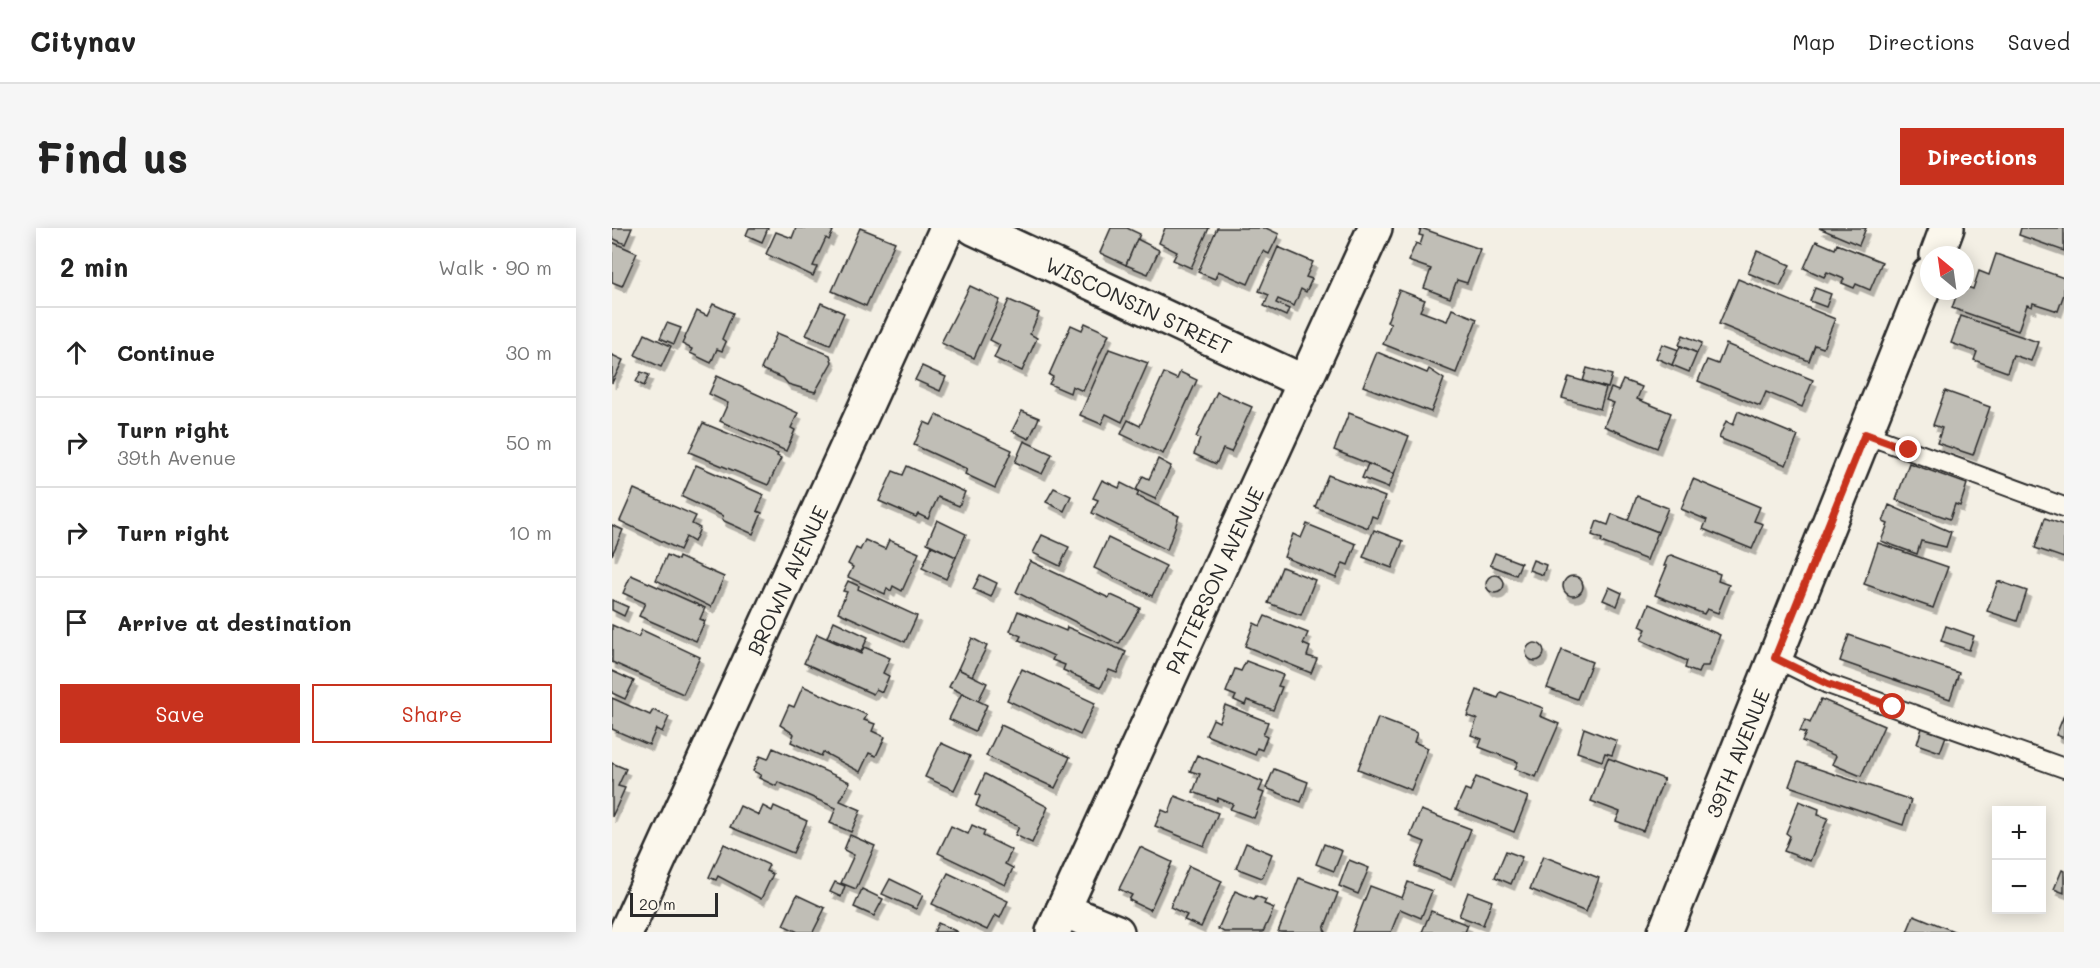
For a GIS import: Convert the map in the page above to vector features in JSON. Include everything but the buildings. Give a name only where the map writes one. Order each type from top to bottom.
[{"type":"street","name":"BROWN AVENUE","points":[[626,932],[947,228]]},
{"type":"street","name":"WISCONSIN STREET","points":[[974,228],[1304,382]]},
{"type":"street","name":"PATTERSON AVENUE","points":[[1058,921],[1375,228]]},
{"type":"street","points":[[1940,246],[1947,228]]},
{"type":"street","name":"39TH AVENUE","points":[[1665,932],[1920,296]]},
{"type":"street","points":[[1058,921],[1117,932]]},
{"type":"lane","points":[[1865,434],[2064,507]]},
{"type":"lane","points":[[1775,658],[1828,684],[2064,768]]},
{"type":"route","points":[[1893,707],[1828,684],[1775,658],[1865,434],[1909,450]]}]
